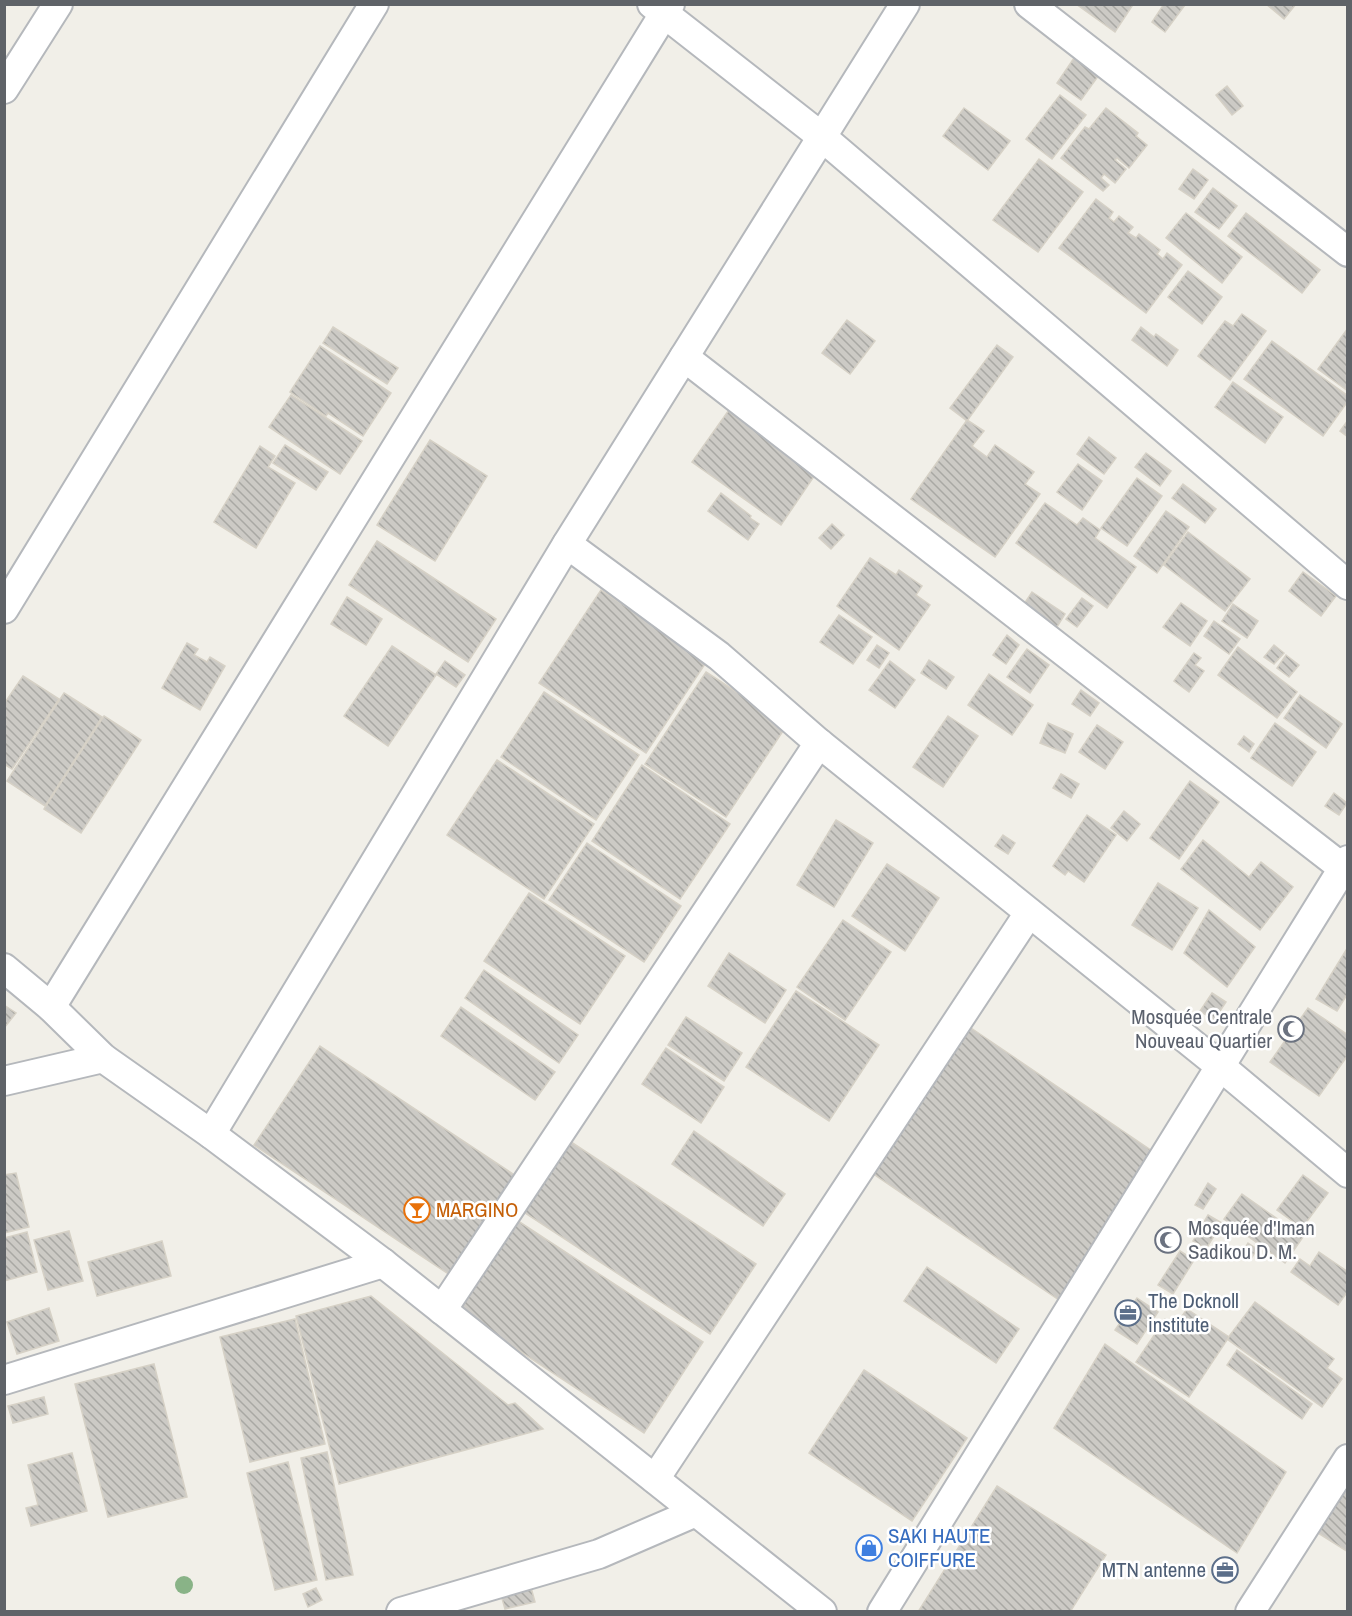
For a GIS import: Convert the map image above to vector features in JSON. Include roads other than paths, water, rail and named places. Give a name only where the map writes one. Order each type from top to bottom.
[{"type":"street","points":[[4,89],[58,4]]},
{"type":"street","points":[[4,609],[374,4]]},
{"type":"street","points":[[211,1134],[567,544],[905,4]]},
{"type":"street","points":[[1029,4],[1347,252]]},
{"type":"street","points":[[51,1007],[662,8],[822,137],[1347,585]]},
{"type":"street","points":[[684,357],[1346,866],[882,1611]]},
{"type":"street","points":[[567,544],[719,656],[819,743],[1220,1065],[1347,1173]]},
{"type":"street","points":[[442,1310],[819,743]]},
{"type":"street","points":[[655,1479],[1029,913]]},
{"type":"street","points":[[4,968],[51,1007],[104,1058],[211,1134],[383,1263],[822,1611]]},
{"type":"street","points":[[4,1081],[104,1058]]},
{"type":"street","points":[[4,1380],[383,1263]]},
{"type":"street","points":[[1250,1611],[1347,1459]]},
{"type":"street","points":[[401,1611],[599,1554],[696,1512]]},
{"type":"place","name":"Mosquée Centrale Nouveau Quartier","points":[[1291,1029]]},
{"type":"place","name":"MARGINO","points":[[417,1210]]},
{"type":"place","name":"Mosquée d'Iman Sadikou D. M.","points":[[1168,1240]]},
{"type":"place","name":"The Dcknoll institute","points":[[1128,1313]]},
{"type":"place","name":"SAKI HAUTE COIFFURE","points":[[869,1548]]},
{"type":"place","name":"MTN antenne","points":[[1225,1570]]}]
